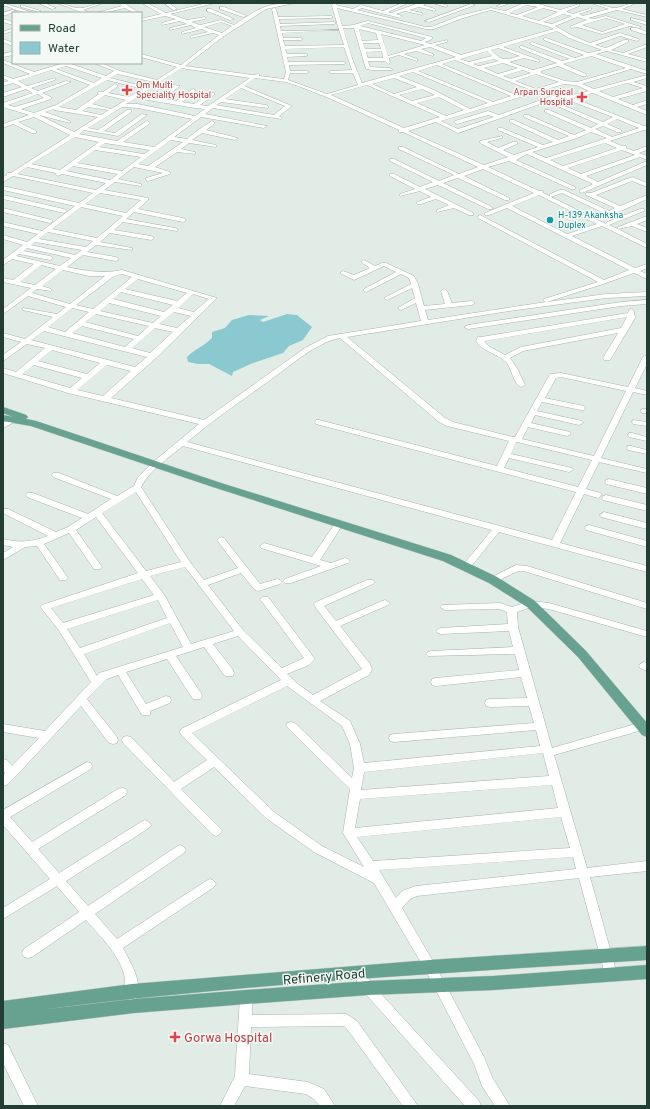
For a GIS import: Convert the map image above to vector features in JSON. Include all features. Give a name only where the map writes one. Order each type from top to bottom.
[{"type":"main road","points":[[9,416],[156,465],[447,558],[493,580],[531,604],[582,654],[645,729]]},
{"type":"main road","name":"Refinery Road","points":[[3,1008],[132,991],[430,967],[647,954]]},
{"type":"main road","name":"Refinery Road","points":[[3,1022],[131,1007],[368,988],[493,983],[647,972]]},
{"type":"street","points":[[16,3],[39,11]]},
{"type":"street","points":[[40,3],[54,8]]},
{"type":"street","points":[[59,3],[82,12],[101,3]]},
{"type":"street","points":[[89,3],[95,5]]},
{"type":"street","points":[[121,3],[135,12]]},
{"type":"street","points":[[144,3],[163,14],[220,35]]},
{"type":"street","points":[[166,3],[175,9]]},
{"type":"street","points":[[163,14],[191,4],[200,3]]},
{"type":"street","points":[[142,18],[213,3]]},
{"type":"street","points":[[220,35],[245,16],[260,7],[272,3]]},
{"type":"street","points":[[3,180],[7,174],[73,134],[85,129],[122,105],[144,87],[181,65],[232,25],[269,6],[293,3]]},
{"type":"street","points":[[343,3],[351,4]]},
{"type":"street","points":[[384,12],[406,3]]},
{"type":"street","points":[[393,14],[425,3]]},
{"type":"street","points":[[435,3],[446,6]]},
{"type":"street","points":[[499,6],[508,3]]},
{"type":"street","points":[[505,12],[532,3],[593,20]]},
{"type":"street","points":[[593,3],[616,11],[645,26]]},
{"type":"street","points":[[616,11],[634,3]]},
{"type":"street","points":[[3,4],[26,12]]},
{"type":"street","points":[[360,84],[339,29],[335,5],[353,11],[428,29],[486,10],[505,12],[552,26],[559,31],[606,50],[647,61]]},
{"type":"street","points":[[370,8],[376,5]]},
{"type":"street","points":[[418,5],[433,10]]},
{"type":"street","points":[[427,21],[473,5]]},
{"type":"street","points":[[518,16],[552,5]]},
{"type":"street","points":[[540,22],[577,5]]},
{"type":"street","points":[[102,12],[126,6]]},
{"type":"street","points":[[353,11],[361,6],[408,19]]},
{"type":"street","points":[[3,8],[16,12]]},
{"type":"street","points":[[222,8],[245,16]]},
{"type":"street","points":[[274,9],[288,72],[286,79]]},
{"type":"street","points":[[552,26],[589,9]]},
{"type":"street","points":[[209,10],[239,22]]},
{"type":"street","points":[[405,10],[420,14]]},
{"type":"street","points":[[638,14],[647,10]]},
{"type":"street","points":[[585,17],[598,12],[616,11],[647,16]]},
{"type":"street","points":[[164,24],[194,13]]},
{"type":"street","points":[[450,13],[461,17]]},
{"type":"street","points":[[276,18],[331,17]]},
{"type":"street","points":[[360,84],[368,84],[458,57],[500,47],[526,38],[559,31],[606,17],[630,24],[645,26]]},
{"type":"street","points":[[172,29],[203,18]]},
{"type":"street","points":[[573,27],[593,20]]},
{"type":"street","points":[[184,33],[221,21],[232,25]]},
{"type":"street","points":[[612,24],[619,21]]},
{"type":"street","points":[[356,28],[360,24],[366,22],[430,38],[421,43]]},
{"type":"street","points":[[277,25],[334,23]]},
{"type":"street","points":[[579,26],[602,33],[630,24]]},
{"type":"street","points":[[592,30],[605,26]]},
{"type":"street","points":[[645,26],[633,30],[647,34]]},
{"type":"street","points":[[356,28],[369,69],[390,70],[378,33]]},
{"type":"street","points":[[278,32],[356,28],[387,35],[430,45],[458,57],[468,64],[534,90]]},
{"type":"street","points":[[387,35],[399,30]]},
{"type":"street","points":[[193,37],[212,32]]},
{"type":"street","points":[[592,44],[620,34],[637,40]]},
{"type":"street","points":[[3,263],[220,100],[257,75],[293,83],[327,94],[519,38],[526,38]]},
{"type":"street","points":[[280,39],[301,39]]},
{"type":"street","points":[[546,40],[647,75]]},
{"type":"street","points":[[361,42],[381,41]]},
{"type":"street","points":[[366,60],[386,59],[445,41]]},
{"type":"street","points":[[491,86],[537,72],[560,63],[606,50],[626,41]]},
{"type":"street","points":[[532,43],[574,59]]},
{"type":"street","points":[[624,54],[647,45]]},
{"type":"street","points":[[282,48],[346,46]]},
{"type":"street","points":[[500,47],[537,61]]},
{"type":"street","points":[[522,47],[548,57],[584,75]]},
{"type":"street","points":[[415,49],[431,55]]},
{"type":"street","points":[[363,51],[383,50]]},
{"type":"street","points":[[488,50],[495,57],[504,62],[564,82],[577,84],[593,90],[611,100],[647,113]]},
{"type":"street","points":[[142,53],[181,65],[286,79],[304,83],[541,192],[647,246]]},
{"type":"street","points":[[400,54],[415,60]]},
{"type":"street","points":[[284,56],[306,55]]},
{"type":"street","points":[[479,68],[526,56]]},
{"type":"street","points":[[468,64],[495,57]]},
{"type":"street","points":[[518,66],[548,57]]},
{"type":"street","points":[[4,62],[34,74]]},
{"type":"street","points":[[286,64],[344,63]]},
{"type":"street","points":[[45,64],[95,85]]},
{"type":"street","points":[[3,84],[68,64],[106,78],[144,87]]},
{"type":"street","points":[[99,64],[118,71],[117,72],[159,82],[159,84],[177,86],[158,100]]},
{"type":"street","points":[[438,64],[457,72],[474,82]]},
{"type":"street","points":[[459,86],[474,82],[481,82],[525,68]]},
{"type":"street","points":[[577,84],[630,68]]},
{"type":"street","points":[[414,71],[451,85],[459,86],[492,103]]},
{"type":"street","points":[[3,126],[54,108],[117,72]]},
{"type":"street","points":[[288,72],[307,72]]},
{"type":"street","points":[[331,72],[356,74]]},
{"type":"street","points":[[449,74],[457,72]]},
{"type":"street","points":[[349,76],[356,74]]},
{"type":"street","points":[[611,74],[625,81],[647,88]]},
{"type":"street","points":[[568,98],[647,75]]},
{"type":"street","points":[[3,76],[49,98],[67,101]]},
{"type":"street","points":[[394,76],[481,114]]},
{"type":"street","points":[[434,78],[442,76]]},
{"type":"street","points":[[3,95],[53,79]]},
{"type":"street","points":[[4,106],[68,82]]},
{"type":"street","points":[[481,82],[514,96]]},
{"type":"street","points":[[404,130],[564,82]]},
{"type":"street","points":[[368,84],[444,117]]},
{"type":"street","points":[[502,91],[522,85]]},
{"type":"street","points":[[77,112],[115,86]]},
{"type":"street","points":[[85,90],[130,98],[211,107],[278,118],[289,106],[240,86]]},
{"type":"street","points":[[7,174],[26,165],[109,109],[130,98],[144,87]]},
{"type":"street","points":[[395,95],[422,87]]},
{"type":"street","points":[[583,104],[611,100],[647,88]]},
{"type":"street","points":[[177,103],[193,91]]},
{"type":"street","points":[[196,106],[212,94]]},
{"type":"street","points":[[244,104],[258,94]]},
{"type":"street","points":[[412,103],[439,95]]},
{"type":"street","points":[[436,120],[458,131],[560,95],[646,128]]},
{"type":"street","points":[[15,109],[49,98]]},
{"type":"street","points":[[505,99],[512,102]]},
{"type":"street","points":[[220,100],[266,107]]},
{"type":"street","points":[[257,114],[274,100]]},
{"type":"street","points":[[633,107],[647,102]]},
{"type":"street","points":[[86,105],[109,109]]},
{"type":"street","points":[[122,105],[138,106],[197,118],[264,126]]},
{"type":"street","points":[[519,105],[526,108]]},
{"type":"street","points":[[558,105],[619,131]]},
{"type":"street","points":[[4,106],[35,115],[73,134],[104,141],[155,149]]},
{"type":"street","points":[[598,110],[606,107]]},
{"type":"street","points":[[54,108],[99,116]]},
{"type":"street","points":[[99,132],[128,111]]},
{"type":"street","points":[[547,111],[613,139]]},
{"type":"street","points":[[42,113],[68,122]]},
{"type":"street","points":[[457,122],[488,113],[499,117]]},
{"type":"street","points":[[85,129],[116,135],[144,115]]},
{"type":"street","points":[[526,116],[575,137]]},
{"type":"street","points":[[402,195],[575,137],[618,117]]},
{"type":"street","points":[[197,118],[212,123],[252,130]]},
{"type":"street","points":[[512,121],[558,142]]},
{"type":"street","points":[[13,122],[34,132]]},
{"type":"street","points":[[118,143],[147,123]]},
{"type":"street","points":[[149,168],[164,159],[212,123]]},
{"type":"street","points":[[546,160],[646,128]]},
{"type":"street","points":[[500,129],[543,147]]},
{"type":"street","points":[[200,132],[235,138]]},
{"type":"street","points":[[500,137],[482,142],[512,159],[573,188]]},
{"type":"street","points":[[170,138],[188,140],[214,146]]},
{"type":"street","points":[[47,182],[104,141]]},
{"type":"street","points":[[605,141],[624,147],[647,158]]},
{"type":"street","points":[[497,150],[515,143]]},
{"type":"street","points":[[564,168],[624,147]]},
{"type":"street","points":[[94,148],[145,156]]},
{"type":"street","points":[[401,148],[459,176],[567,236],[647,276]]},
{"type":"street","points":[[582,176],[638,154],[647,148]]},
{"type":"street","points":[[176,150],[194,153]]},
{"type":"street","points":[[529,153],[598,184]]},
{"type":"street","points":[[164,159],[175,161]]},
{"type":"street","points":[[392,160],[490,208]]},
{"type":"street","points":[[93,162],[149,168],[162,170],[168,173],[148,179]]},
{"type":"street","points":[[620,209],[582,191],[647,163]]},
{"type":"street","points":[[73,164],[124,173]]},
{"type":"street","points":[[26,165],[139,185]]},
{"type":"street","points":[[3,312],[97,242],[120,220],[146,199],[7,174]]},
{"type":"street","points":[[392,175],[471,214]]},
{"type":"street","points":[[592,195],[632,179],[647,185]]},
{"type":"street","points":[[3,188],[79,206],[126,215]]},
{"type":"street","points":[[552,195],[562,191],[609,213]]},
{"type":"street","points":[[604,282],[480,218],[507,203],[541,192],[552,195],[647,241]]},
{"type":"street","points":[[11,212],[36,196]]},
{"type":"street","points":[[3,197],[64,211]]},
{"type":"street","points":[[419,203],[436,197]]},
{"type":"street","points":[[598,217],[647,197]]},
{"type":"street","points":[[630,205],[645,211]]},
{"type":"street","points":[[439,211],[453,206]]},
{"type":"street","points":[[3,210],[50,221]]},
{"type":"street","points":[[132,210],[182,220]]},
{"type":"street","points":[[609,223],[645,211]]},
{"type":"street","points":[[3,224],[18,214]]},
{"type":"street","points":[[120,220],[175,230]]},
{"type":"street","points":[[620,228],[646,220]]},
{"type":"street","points":[[3,224],[45,231],[130,249]]},
{"type":"street","points":[[567,236],[602,224]]},
{"type":"street","points":[[633,224],[647,230]]},
{"type":"street","points":[[109,231],[151,238]]},
{"type":"street","points":[[3,238],[116,259]]},
{"type":"street","points":[[30,243],[82,253]]},
{"type":"street","points":[[3,253],[50,258]]},
{"type":"street","points":[[14,255],[40,263],[89,274],[112,274],[122,272],[214,298],[105,399]]},
{"type":"street","points":[[364,262],[375,268]]},
{"type":"street","points":[[7,282],[40,263]]},
{"type":"street","points":[[343,274],[354,278],[384,264],[412,277],[425,322]]},
{"type":"street","points":[[521,308],[604,282],[647,266]]},
{"type":"street","points":[[366,290],[401,272]]},
{"type":"street","points":[[5,356],[27,341],[112,274]]},
{"type":"street","points":[[67,334],[137,276]]},
{"type":"street","points":[[7,282],[50,290]]},
{"type":"street","points":[[387,298],[414,284]]},
{"type":"street","points":[[120,290],[179,304]]},
{"type":"street","points":[[444,291],[449,305]]},
{"type":"street","points":[[128,348],[192,292]]},
{"type":"street","points":[[28,294],[45,300],[179,331]]},
{"type":"street","points":[[3,542],[23,544],[39,543],[71,529],[137,487],[141,480],[156,465],[205,423],[308,350],[331,338],[425,322],[606,296],[647,294]]},
{"type":"street","points":[[606,296],[622,304],[632,314]]},
{"type":"street","points":[[401,308],[418,299]]},
{"type":"street","points":[[107,300],[166,315]]},
{"type":"street","points":[[468,327],[622,304],[647,302]]},
{"type":"street","points":[[421,308],[472,303]]},
{"type":"street","points":[[25,309],[58,316]]},
{"type":"street","points":[[172,310],[196,315]]},
{"type":"street","points":[[607,358],[632,314]]},
{"type":"street","points":[[521,385],[515,370],[504,358],[484,346],[480,341],[485,338],[632,314]]},
{"type":"street","points":[[80,323],[140,338]]},
{"type":"street","points":[[42,328],[128,348],[153,356]]},
{"type":"street","points":[[504,358],[521,349],[624,330]]},
{"type":"street","points":[[3,335],[136,370]]},
{"type":"street","points":[[342,336],[442,420],[450,424],[647,471]]},
{"type":"street","points":[[17,375],[51,347]]},
{"type":"street","points":[[555,543],[598,459],[647,357]]},
{"type":"street","points":[[33,362],[88,377]]},
{"type":"street","points":[[71,391],[106,362]]},
{"type":"street","points":[[3,370],[71,391],[205,423]]},
{"type":"street","points":[[499,470],[506,455],[526,424],[550,378],[556,375],[647,393]]},
{"type":"street","points":[[539,399],[581,408]]},
{"type":"street","points":[[532,412],[579,422]]},
{"type":"street","points":[[3,426],[9,416]]},
{"type":"street","points":[[320,422],[581,492],[647,508]]},
{"type":"street","points":[[636,422],[647,424]]},
{"type":"street","points":[[526,424],[567,434]]},
{"type":"street","points":[[632,435],[647,439]]},
{"type":"street","points":[[181,443],[647,569]]},
{"type":"street","points":[[631,448],[647,452]]},
{"type":"street","points":[[506,455],[569,470]]},
{"type":"street","points":[[56,475],[118,499]]},
{"type":"street","points":[[609,482],[647,491]]},
{"type":"street","points":[[137,487],[187,564],[240,632],[288,681],[346,724],[354,744],[359,768],[350,833],[430,967],[487,1081],[504,1106]]},
{"type":"street","points":[[30,495],[88,518]]},
{"type":"street","points":[[5,512],[56,536]]},
{"type":"street","points":[[96,513],[160,596],[188,647]]},
{"type":"street","points":[[604,516],[647,526]]},
{"type":"street","points":[[314,561],[339,524]]},
{"type":"street","points":[[466,567],[498,528]]},
{"type":"street","points":[[589,528],[647,544]]},
{"type":"street","points":[[71,529],[97,567]]},
{"type":"street","points":[[221,540],[258,588],[277,582]]},
{"type":"street","points":[[39,543],[63,578]]},
{"type":"street","points":[[3,557],[23,544]]},
{"type":"street","points":[[264,546],[330,566]]},
{"type":"street","points":[[288,581],[345,561]]},
{"type":"street","points":[[97,683],[61,627],[46,607],[143,575],[187,564]]},
{"type":"street","points":[[493,580],[516,568],[524,568],[647,606]]},
{"type":"street","points":[[202,584],[244,569]]},
{"type":"street","points":[[313,700],[365,672],[367,669],[319,604],[370,582]]},
{"type":"street","points":[[61,627],[160,596]]},
{"type":"street","points":[[265,599],[310,659],[305,663],[279,673]]},
{"type":"street","points":[[334,625],[385,603]]},
{"type":"street","points":[[445,607],[500,606],[512,610],[531,604],[549,606],[647,634]]},
{"type":"street","points":[[512,610],[513,626],[525,673],[611,974]]},
{"type":"street","points":[[77,654],[173,619]]},
{"type":"street","points":[[441,631],[513,626]]},
{"type":"street","points":[[3,782],[103,676],[188,647],[240,632]]},
{"type":"street","points":[[206,642],[229,673]]},
{"type":"street","points":[[431,654],[519,650]]},
{"type":"street","points":[[169,654],[197,696]]},
{"type":"street","points":[[120,670],[145,710],[166,700]]},
{"type":"street","points":[[436,682],[525,673]]},
{"type":"street","points":[[288,681],[185,732],[270,815],[318,849],[379,880]]},
{"type":"street","points":[[81,699],[113,740]]},
{"type":"street","points":[[490,703],[533,702]]},
{"type":"street","points":[[291,726],[355,792],[556,780]]},
{"type":"street","points":[[394,738],[540,726]]},
{"type":"street","points":[[3,728],[47,735]]},
{"type":"street","points":[[359,768],[548,751],[645,729]]},
{"type":"street","points":[[127,740],[216,831]]},
{"type":"street","points":[[173,788],[215,761]]},
{"type":"street","points":[[3,763],[12,772]]},
{"type":"street","points":[[87,766],[3,816],[116,946],[130,974],[132,991],[131,1007]]},
{"type":"street","points":[[31,848],[122,792]]},
{"type":"street","points":[[350,833],[565,812]]},
{"type":"street","points":[[3,914],[145,825]]},
{"type":"street","points":[[28,953],[180,850]]},
{"type":"street","points":[[370,866],[577,852]]},
{"type":"street","points":[[395,907],[406,895],[416,891],[647,866]]},
{"type":"street","points":[[116,946],[210,884]]},
{"type":"street","points":[[358,973],[368,988],[474,1106]]},
{"type":"street","points":[[227,1106],[241,1079],[246,998]]},
{"type":"street","points":[[245,1021],[346,1020],[352,1025],[411,1106]]},
{"type":"street","points":[[3,1049],[31,1106]]},
{"type":"street","points":[[241,1079],[308,1088],[319,1094],[328,1106]]},
{"type":"water","points":[[287,314],[297,315],[312,327],[303,340],[289,346],[283,353],[253,363],[233,372],[232,376],[209,364],[188,362],[187,357],[212,338],[212,332],[225,328],[232,320],[249,315],[269,316],[260,320],[263,322]]},
{"type":"place","name":"Om Multi Speciality Hospital","points":[[127,90]]},
{"type":"place","name":"Arpan Surgical Hospital","points":[[582,97]]},
{"type":"place","name":"H-139 Akanksha Duplex","points":[[550,220]]},
{"type":"place","name":"Gorwa Hospital","points":[[175,1037]]}]
